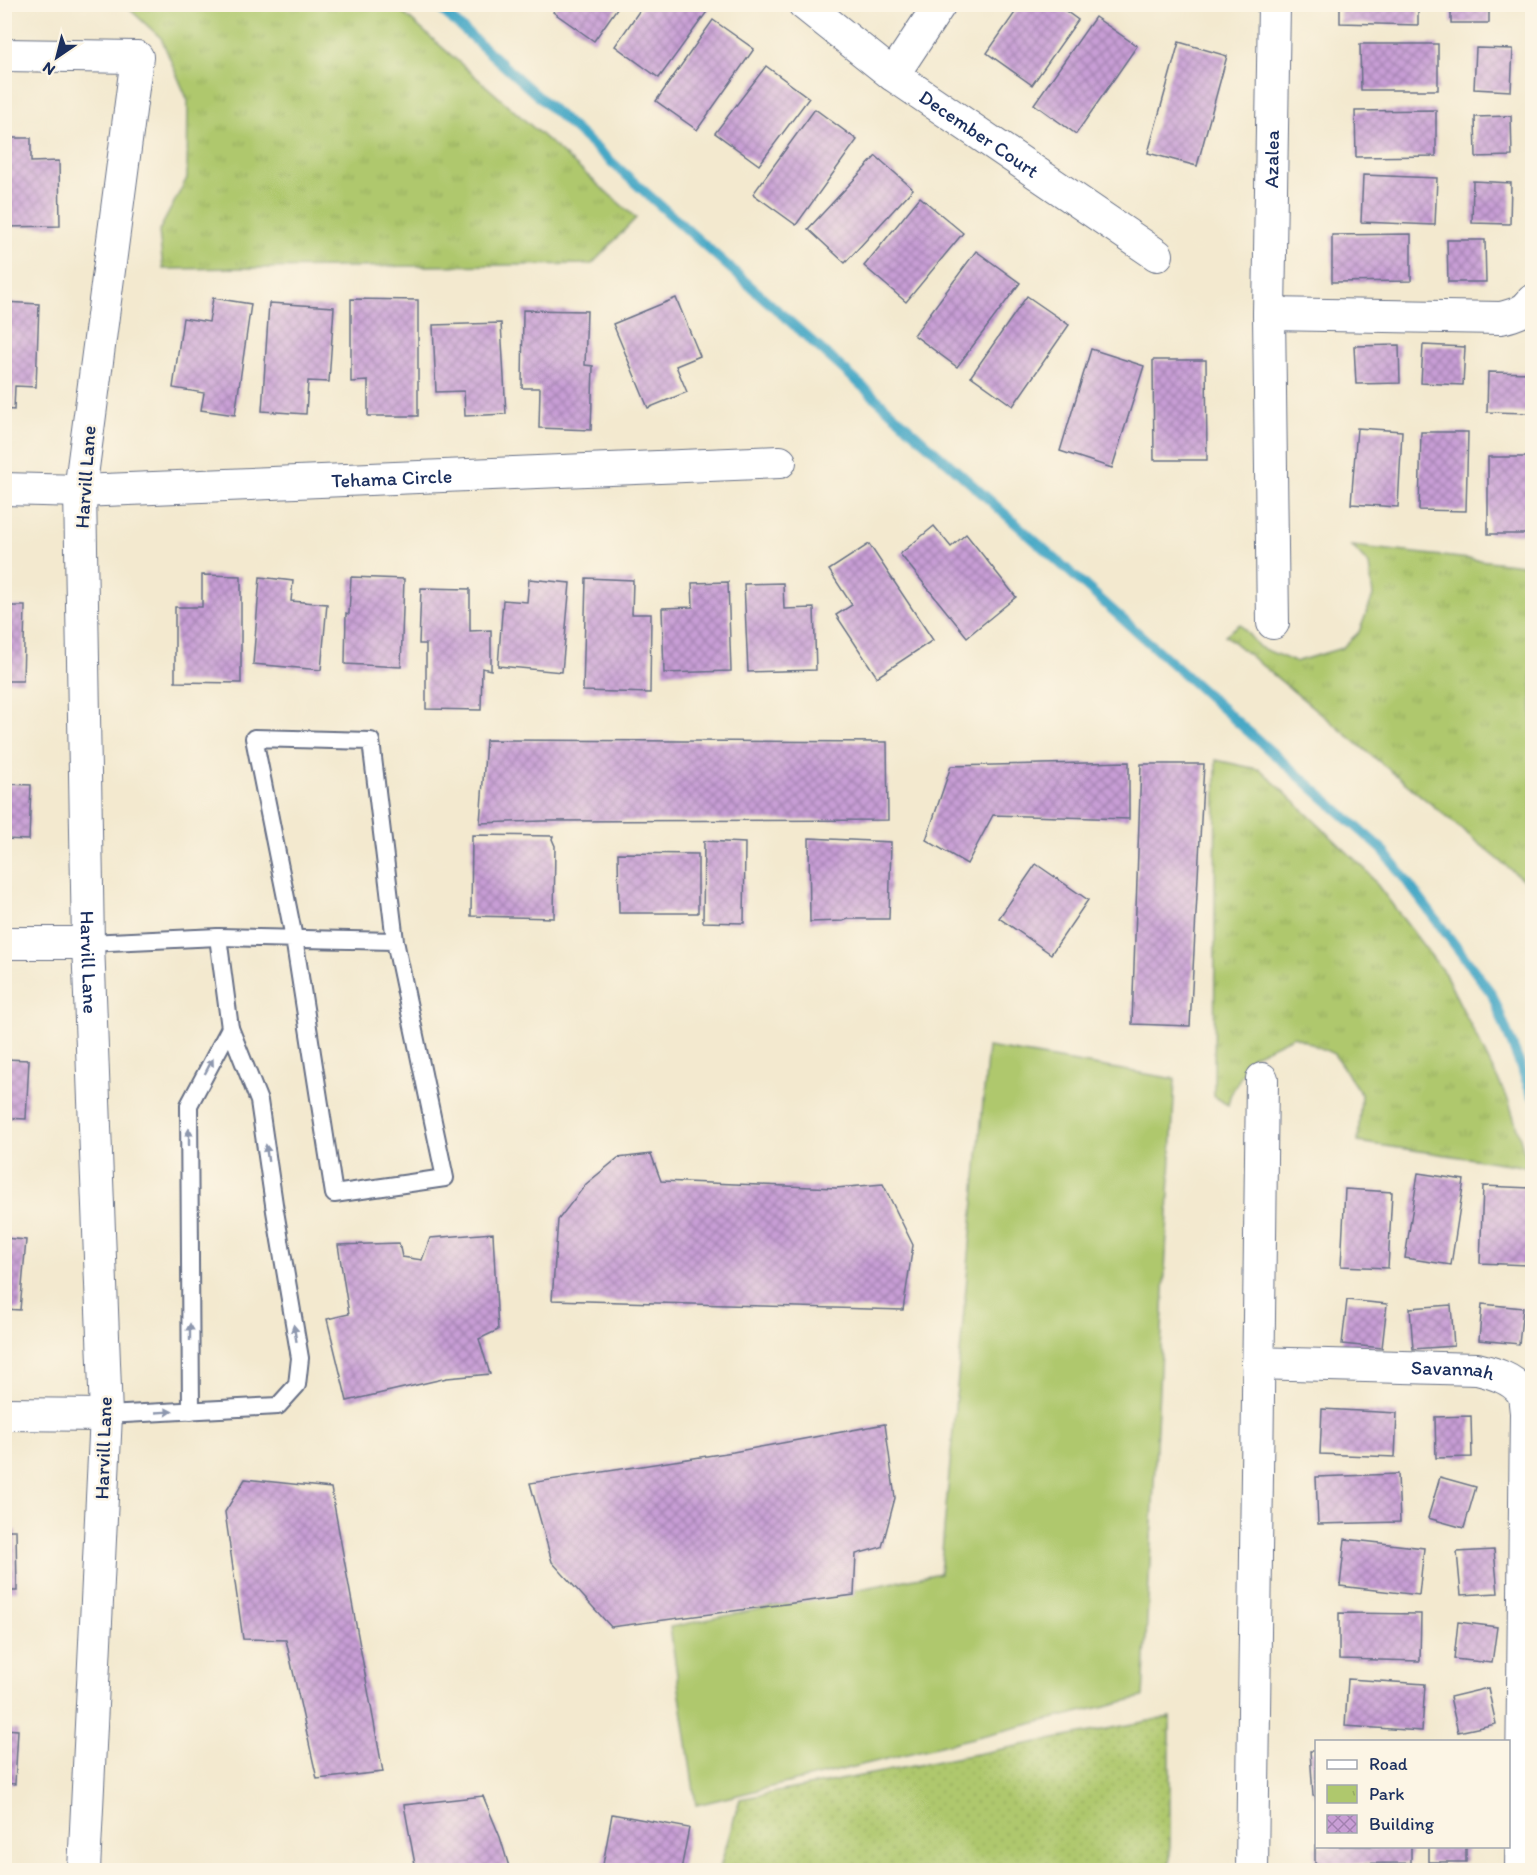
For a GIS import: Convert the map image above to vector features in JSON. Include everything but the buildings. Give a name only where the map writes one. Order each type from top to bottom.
[{"type":"street","name":"December Court","points":[[804,4],[893,75],[1157,255]]},
{"type":"street","points":[[893,75],[940,4]]},
{"type":"street","name":"Azalea","points":[[1273,623],[1269,314],[1274,4]]},
{"type":"street","name":"Harvill Lane","points":[[4,54],[137,57],[80,491],[88,943],[106,1415],[84,1870]]},
{"type":"street","points":[[1269,314],[1501,318],[1517,314],[1533,301]]},
{"type":"street","name":"Tehama Circle","points":[[4,489],[80,491],[780,462]]},
{"type":"street","points":[[4,943],[88,943]]},
{"type":"street","points":[[1252,1870],[1262,1079]]},
{"type":"street","name":"Savannah","points":[[1258,1363],[1477,1369],[1496,1374],[1513,1383],[1523,1394],[1526,1412],[1521,1870]]},
{"type":"street","points":[[4,1414],[106,1415]]},
{"type":"lane","points":[[254,738],[371,741],[395,941],[445,1178],[334,1194],[294,938],[254,738]]},
{"type":"lane","points":[[88,943],[218,937],[395,941]]},
{"type":"lane","points":[[106,1415],[278,1406],[297,1385],[300,1358],[259,1101],[230,1028],[218,937]]},
{"type":"lane","points":[[191,1411],[189,1105],[230,1028]]},
{"type":"green space","points":[[125,5],[394,5],[636,218],[592,264],[163,269],[159,231],[187,178],[188,101],[161,38]]},
{"type":"green space","points":[[1352,546],[1532,566],[1532,887],[1225,635],[1240,624],[1259,647],[1295,662],[1342,648],[1359,632],[1373,596],[1369,565]]},
{"type":"green space","points":[[1216,760],[1261,770],[1366,870],[1445,974],[1509,1102],[1529,1167],[1358,1142],[1361,1094],[1334,1054],[1294,1036],[1252,1056],[1230,1096],[1228,1105],[1214,1097]]},
{"type":"green space","points":[[988,1047],[1175,1079],[1143,1697],[696,1805],[670,1627],[940,1573]]},
{"type":"green space","points":[[1170,1717],[1170,1870],[719,1870],[740,1799]]},
{"type":"waterway","points":[[435,4],[1383,850],[1492,994],[1532,1095]]}]
